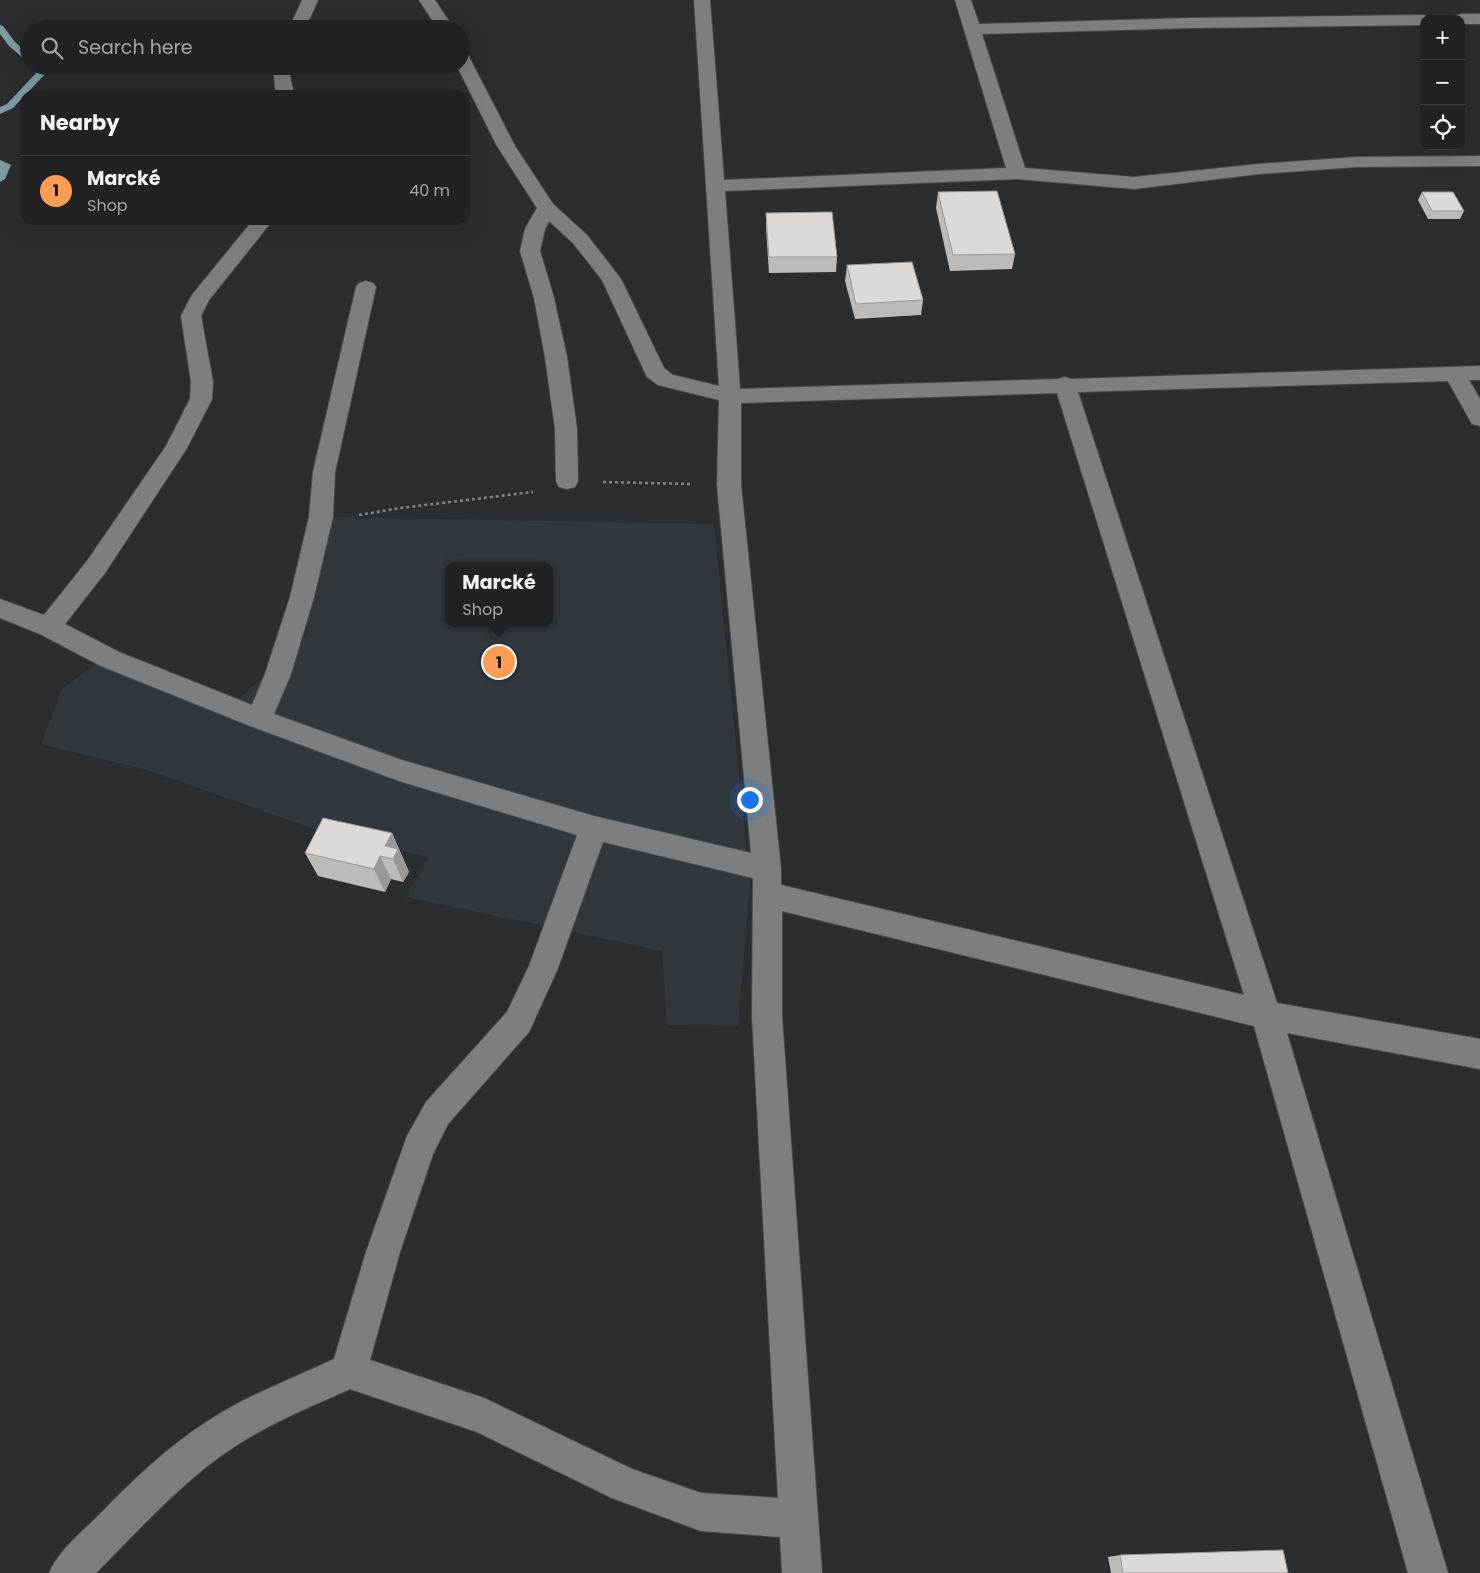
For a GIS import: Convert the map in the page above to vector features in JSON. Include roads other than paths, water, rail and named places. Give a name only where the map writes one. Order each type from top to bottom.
[{"type":"street","points":[[301,20],[310,0]]},
{"type":"street","points":[[427,0],[440,20]]},
{"type":"street","points":[[702,0],[730,396],[729,485],[767,882],[767,1016],[802,1573]]},
{"type":"street","points":[[963,0],[1017,173]]},
{"type":"street","points":[[1183,8],[1191,23]]},
{"type":"street","points":[[972,29],[1191,23],[1393,13],[1420,19]]},
{"type":"street","points":[[1465,19],[1480,19]]},
{"type":"street","points":[[470,74],[506,146],[546,208],[580,240],[611,279],[656,372],[672,382],[730,396],[1065,384],[1480,373]]},
{"type":"street","points":[[282,75],[284,90]]},
{"type":"street","points":[[716,186],[1017,173],[1134,183],[1161,182],[1259,170],[1356,162],[1480,161]]},
{"type":"street","points":[[546,208],[534,230],[530,251],[544,298],[556,358],[566,429],[567,481]]},
{"type":"street","points":[[49,628],[96,567],[176,448],[201,399],[202,382],[191,316],[199,299],[259,225]]},
{"type":"street","points":[[259,719],[278,674],[299,606],[320,517],[324,472],[366,287]]},
{"type":"street","points":[[1455,374],[1480,420]]},
{"type":"street","points":[[1065,384],[1266,1015],[1428,1573]]},
{"type":"street","points":[[0,608],[49,628],[110,659],[259,719],[399,770],[767,882],[1266,1015],[1480,1054]]},
{"type":"street","points":[[349,1371],[383,1252],[420,1148],[438,1113],[518,1022],[543,968],[594,828]]},
{"type":"street","points":[[69,1573],[145,1497],[192,1454],[245,1419],[349,1371],[484,1416],[625,1485],[701,1512],[799,1519]]},
{"type":"waterway","points":[[0,28],[20,52]]},
{"type":"waterway","points":[[25,90],[39,75]]},
{"type":"waterway","points":[[0,111],[10,106],[20,95]]},
{"type":"waterway","points":[[0,163],[6,165],[0,179]]},
{"type":"place","name":"Marcké","points":[[499,662]]}]
